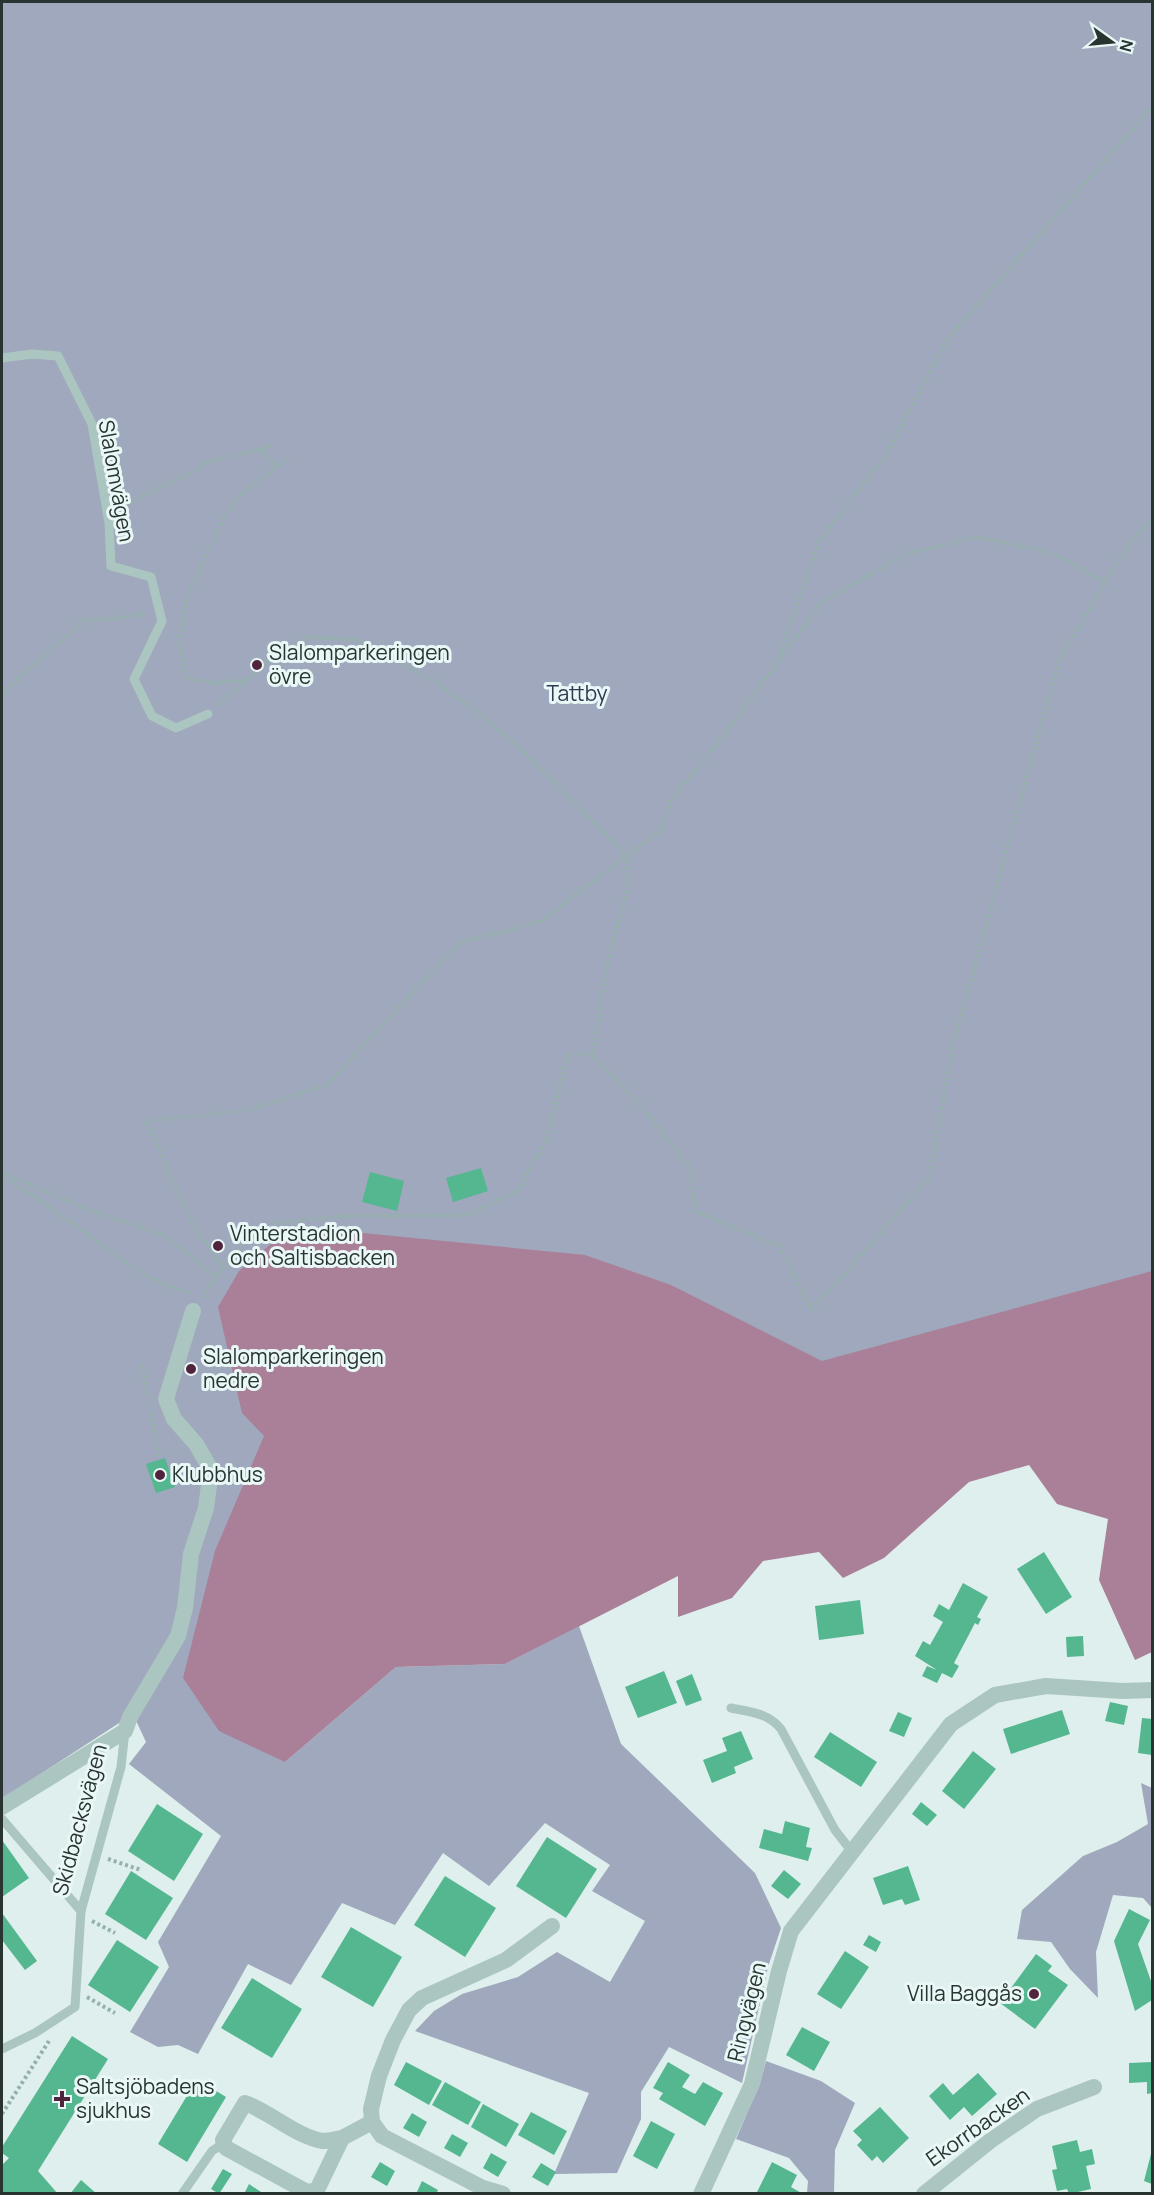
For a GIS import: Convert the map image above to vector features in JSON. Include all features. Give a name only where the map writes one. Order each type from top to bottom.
[{"type":"street","name":"Skidbacksvägen","points":[[2,1807],[125,1731],[130,1717],[178,1636],[185,1608],[190,1554],[206,1508],[211,1470],[196,1444],[174,1419],[166,1399],[193,1311]]},
{"type":"street","name":"Ringvägen","points":[[701,2193],[752,2084],[791,1931],[951,1724],[995,1695],[1046,1686],[1123,1691],[1152,1690]]},
{"type":"street","points":[[503,2193],[474,2184],[381,2136],[372,2122],[370,2109],[393,2040],[409,2010],[422,1998],[506,1959],[552,1926]]},
{"type":"street","name":"Ekorrbacken","points":[[924,2193],[990,2141],[1037,2109],[1094,2087]]},
{"type":"street","points":[[342,2138],[317,2190],[307,2193],[226,2148],[223,2140],[245,2103],[307,2135],[324,2141],[342,2138],[372,2122]]},
{"type":"lane","name":"Slalomvägen","points":[[2,358],[32,354],[58,356],[92,424],[107,512],[111,566],[151,577],[162,621],[134,679],[152,716],[176,728],[208,714]]},
{"type":"lane","points":[[731,1708],[758,1713],[773,1719],[781,1729],[835,1830],[852,1852]]},
{"type":"lane","name":"Skidbacksvägen","points":[[80,1913],[121,1767],[125,1731]]},
{"type":"lane","name":"Skidbacksvägen","points":[[2,1819],[80,1913]]},
{"type":"lane","points":[[2,2049],[35,2033],[75,2007],[80,1913]]},
{"type":"lane","points":[[182,2193],[212,2151],[224,2143]]},
{"type":"path","points":[[777,661],[819,542],[888,452],[946,341],[1152,107]]},
{"type":"path","points":[[107,512],[173,482],[205,463],[271,445]]},
{"type":"path","points":[[260,448],[276,467]]},
{"type":"path","points":[[248,680],[215,683],[186,678],[178,644],[188,593],[227,512],[240,495],[288,458]]},
{"type":"path","points":[[193,1311],[216,1277],[240,1248],[270,1224],[345,1216],[467,1215],[518,1190],[547,1139],[568,1053],[593,1055],[643,1108],[692,1169],[695,1211],[778,1246],[811,1309],[930,1176],[952,1049],[1059,660],[1125,550],[1152,519]]},
{"type":"path","points":[[223,1268],[191,1221],[146,1121],[248,1110],[327,1085],[459,943],[542,921],[663,828],[670,801],[720,740],[823,602],[908,553],[978,537],[1055,554],[1105,583]]},
{"type":"path","points":[[2,693],[84,620],[115,619],[159,611]]},
{"type":"path","points":[[208,714],[284,649],[309,637],[359,640],[434,681],[495,726],[535,762],[626,855],[629,875],[625,906],[614,939],[599,1008],[593,1055]]},
{"type":"path","points":[[2,1174],[89,1210],[164,1235],[216,1277]]},
{"type":"path","points":[[2,1174],[63,1216],[116,1258],[158,1281],[184,1292],[203,1296]]},
{"type":"path","points":[[96,1856],[141,1870]]},
{"type":"path","points":[[80,1913],[115,1933]]},
{"type":"path","points":[[76,1990],[115,2013]]},
{"type":"path","points":[[2,2114],[52,2037],[61,2017]]},
{"type":"green space","name":"Tattby","points":[[2,2],[1152,2],[1152,1406],[565,1430],[285,1762],[396,1667],[505,1664],[579,1626],[621,1744],[755,1873],[781,1928],[768,1967],[742,2083],[669,2047],[641,2092],[641,2119],[617,2173],[554,2174],[589,2093],[415,2031],[434,2011],[462,1994],[518,1977],[557,1952],[610,1982],[645,1921],[592,1891],[610,1865],[545,1823],[489,1886],[443,1853],[395,1925],[342,1903],[291,1985],[248,1964],[198,2054],[178,2045],[158,2047],[130,2032],[169,1967],[158,1942],[221,1836],[129,1764],[146,1742],[133,1714],[2,1799]]},
{"type":"green space","points":[[1141,1783],[1152,1788],[1152,1908],[1143,1898],[1113,1895],[1096,1952],[1098,1998],[1070,1969],[1051,1942],[1017,1939],[1022,1910],[1083,1856],[1117,1842],[1148,1824]]},
{"type":"green space","points":[[766,2061],[821,2081],[855,2103],[835,2150],[834,2193],[807,2193],[808,2181],[789,2158],[736,2139],[760,2083]]},
{"type":"shaded area","points":[[292,1226],[585,1255],[671,1285],[822,1361],[1152,1271],[1152,1652],[1135,1660],[1099,1580],[1108,1519],[1057,1504],[1029,1465],[969,1482],[884,1558],[843,1578],[819,1552],[763,1561],[732,1598],[678,1617],[678,1576],[505,1664],[396,1667],[285,1762],[219,1731],[183,1678],[215,1551],[264,1436],[242,1413],[218,1307],[239,1271]]},
{"type":"building","points":[[481,1168],[488,1191],[453,1202],[446,1178]]},
{"type":"building","points":[[370,1172],[404,1181],[397,1211],[362,1202]]},
{"type":"building","name":"Klubbhus","points":[[165,1458],[175,1487],[156,1493],[146,1464]]},
{"type":"building","points":[[1044,1552],[1072,1597],[1046,1614],[1017,1569]]},
{"type":"building","points":[[963,1583],[988,1597],[977,1617],[981,1619],[978,1625],[975,1623],[954,1663],[959,1666],[952,1678],[942,1673],[937,1683],[922,1676],[927,1666],[937,1670],[915,1656],[923,1641],[930,1645],[943,1622],[933,1616],[939,1604],[949,1610]]},
{"type":"building","points":[[860,1600],[864,1634],[819,1640],[815,1606]]},
{"type":"building","points":[[1083,1636],[1084,1656],[1067,1657],[1066,1637]]},
{"type":"building","points":[[664,1671],[677,1703],[638,1718],[625,1687]]},
{"type":"building","points":[[692,1674],[702,1700],[686,1706],[676,1681]]},
{"type":"building","points":[[1110,1702],[1128,1706],[1124,1725],[1105,1721]]},
{"type":"building","points":[[1062,1710],[1070,1734],[1011,1754],[1003,1729]]},
{"type":"building","points":[[898,1712],[912,1718],[904,1737],[889,1731]]},
{"type":"building","points":[[1142,1718],[1152,1719],[1152,1755],[1138,1753]]},
{"type":"building","points":[[741,1731],[753,1759],[734,1767],[736,1773],[712,1783],[703,1760],[727,1751],[722,1738]]},
{"type":"building","points":[[830,1732],[877,1762],[861,1787],[814,1757]]},
{"type":"building","points":[[973,1751],[996,1769],[964,1809],[942,1791]]},
{"type":"building","points":[[921,1802],[937,1815],[927,1826],[912,1814]]},
{"type":"building","points":[[157,1804],[203,1834],[174,1881],[128,1851]]},
{"type":"building","points":[[785,1821],[810,1828],[806,1847],[812,1848],[808,1861],[759,1848],[764,1829],[782,1834]]},
{"type":"building","points":[[547,1837],[597,1869],[566,1918],[516,1886]]},
{"type":"building","points":[[2,1840],[29,1878],[2,1897]]},
{"type":"building","points":[[908,1866],[920,1900],[905,1905],[902,1899],[883,1905],[873,1878]]},
{"type":"building","points":[[784,1870],[801,1884],[788,1899],[771,1886]]},
{"type":"building","points":[[131,1871],[173,1898],[146,1940],[105,1914]]},
{"type":"building","points":[[445,1876],[496,1908],[465,1957],[414,1925]]},
{"type":"building","points":[[1129,1909],[1150,1920],[1138,1944],[1152,1984],[1152,2000],[1135,2011],[1114,1941]]},
{"type":"building","points":[[2,1913],[37,1961],[25,1970],[2,1940]]},
{"type":"building","points":[[351,1927],[402,1957],[373,2007],[321,1977]]},
{"type":"building","points":[[869,1935],[881,1942],[876,1952],[863,1945]]},
{"type":"building","points":[[117,1940],[159,1967],[130,2012],[88,1985]]},
{"type":"building","points":[[845,1951],[869,1967],[841,2009],[817,1994]]},
{"type":"building","name":"Villa Baggås","points":[[1036,1954],[1052,1966],[1048,1971],[1068,1985],[1035,2029],[1000,2003]]},
{"type":"building","points":[[252,1978],[302,2009],[272,2058],[221,2028]]},
{"type":"building","points":[[802,2027],[830,2042],[814,2071],[786,2055]]},
{"type":"building","points":[[72,2036],[108,2059],[38,2171],[58,2194],[2,2194],[2,2165],[9,2158],[2,2153],[2,2147]]},
{"type":"building","points":[[406,2062],[442,2081],[429,2105],[394,2085]]},
{"type":"building","points":[[668,2062],[690,2075],[682,2087],[695,2094],[703,2082],[723,2093],[705,2126],[659,2099],[663,2093],[653,2088]]},
{"type":"building","points":[[1152,2062],[1152,2093],[1147,2094],[1147,2082],[1129,2083],[1129,2063]]},
{"type":"building","points":[[978,2073],[997,2094],[972,2116],[964,2107],[950,2120],[929,2096],[943,2083],[953,2095]]},
{"type":"building","points":[[197,2079],[226,2097],[187,2162],[158,2144]]},
{"type":"building","points":[[445,2082],[481,2102],[468,2125],[432,2105]]},
{"type":"building","points":[[483,2104],[519,2124],[506,2147],[471,2127]]},
{"type":"building","points":[[880,2107],[909,2138],[883,2163],[877,2156],[872,2161],[857,2145],[862,2140],[853,2131]]},
{"type":"building","points":[[531,2112],[567,2131],[554,2155],[518,2135]]},
{"type":"building","points":[[412,2113],[427,2122],[419,2137],[403,2128]]},
{"type":"building","points":[[651,2121],[675,2134],[657,2169],[633,2156]]},
{"type":"building","points":[[452,2134],[468,2143],[460,2157],[444,2148]]},
{"type":"building","points":[[1077,2140],[1080,2152],[1092,2149],[1095,2164],[1086,2166],[1091,2189],[1069,2194],[1067,2189],[1057,2191],[1052,2170],[1057,2169],[1052,2146]]},
{"type":"building","points":[[1152,2150],[1152,2184],[1144,2181]]},
{"type":"building","points":[[491,2153],[507,2162],[498,2177],[483,2168]]},
{"type":"building","points":[[380,2162],[395,2171],[387,2186],[371,2177]]},
{"type":"building","points":[[772,2162],[797,2175],[791,2187],[803,2194],[756,2194]]},
{"type":"building","points":[[541,2163],[556,2172],[548,2186],[532,2177]]},
{"type":"building","points":[[223,2169],[232,2174],[219,2194],[211,2189]]},
{"type":"building","points":[[81,2180],[97,2194],[70,2194]]},
{"type":"building","points":[[422,2181],[438,2190],[436,2194],[416,2194]]},
{"type":"building","points":[[249,2184],[264,2194],[244,2194]]},
{"type":"place","name":"Slalomparkeringen övre","points":[[257,665]]},
{"type":"place","name":"Vinterstadion och Saltisbacken","points":[[218,1246]]},
{"type":"place","name":"Slalomparkeringen nedre","points":[[191,1369]]},
{"type":"place","name":"Klubbhus","points":[[160,1475]]},
{"type":"place","name":"Villa Baggås","points":[[1034,1994]]},
{"type":"place","name":"Saltsjöbadens sjukhus","points":[[62,2099]]}]
